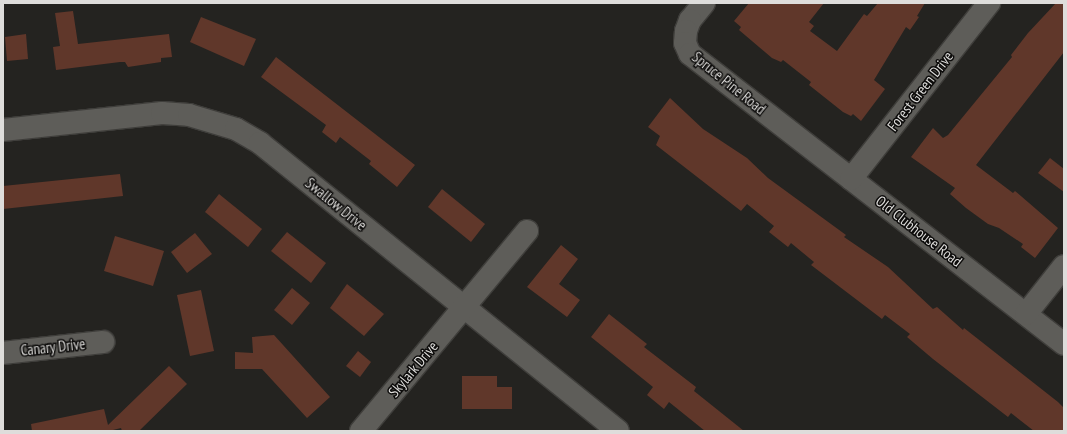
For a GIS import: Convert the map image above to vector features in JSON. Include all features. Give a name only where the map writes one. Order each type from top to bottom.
[{"type":"street","name":"Spruce Pine Road","points":[[704,3],[690,20],[686,31],[685,43],[690,54],[774,120]]},
{"type":"street","name":"Forest Green Drive","points":[[852,179],[988,3]]},
{"type":"street","name":"Swallow Drive","points":[[3,130],[162,113],[189,115],[216,121],[260,143],[618,431]]},
{"type":"street","name":"Old Clubhouse Road","points":[[774,120],[1064,344]]},
{"type":"street","name":"Skylark Drive","points":[[361,431],[527,231]]},
{"type":"street","points":[[1026,314],[1064,266]]},
{"type":"street","name":"Canary Drive","points":[[3,353],[103,342]]},
{"type":"building","points":[[749,3],[824,3],[809,22],[814,26],[810,31],[837,51],[864,14],[867,16],[878,3],[925,3],[917,16],[919,17],[910,30],[906,27],[874,80],[885,89],[861,121],[853,114],[851,116],[843,112],[809,85],[811,82],[783,60],[781,62],[772,58],[739,30],[741,27],[734,21]]},
{"type":"building","points":[[1056,3],[1064,3],[1064,52],[976,165],[1013,193],[1015,191],[1058,228],[1035,258],[1021,247],[1023,244],[999,228],[988,224],[966,208],[950,194],[955,188],[911,157],[933,128],[943,138],[948,135],[1012,57],[1011,55],[1028,33]]},
{"type":"building","points":[[73,11],[78,44],[169,34],[172,57],[161,58],[161,62],[128,67],[125,62],[120,62],[56,70],[53,47],[60,46],[55,13]]},
{"type":"building","points":[[201,17],[256,39],[244,66],[190,42]]},
{"type":"building","points":[[26,34],[28,59],[7,61],[5,37]]},
{"type":"building","points":[[276,57],[415,165],[397,187],[369,164],[371,161],[340,137],[336,143],[322,132],[326,125],[261,77]]},
{"type":"building","points":[[670,98],[703,129],[747,158],[768,178],[846,235],[844,237],[888,267],[933,309],[937,307],[963,330],[964,328],[1058,402],[1064,408],[1064,431],[1034,431],[1011,413],[1008,417],[907,337],[910,334],[885,315],[882,319],[811,265],[814,262],[791,243],[788,247],[769,232],[774,226],[747,204],[741,211],[656,145],[660,136],[648,127]]},
{"type":"building","points":[[1050,158],[1064,169],[1064,192],[1038,173]]},
{"type":"building","points":[[120,174],[123,196],[3,209],[3,186]]},
{"type":"building","points":[[442,189],[485,224],[471,242],[428,207]]},
{"type":"building","points":[[219,194],[262,229],[248,247],[205,212]]},
{"type":"building","points":[[287,232],[326,263],[311,283],[271,251]]},
{"type":"building","points":[[195,233],[212,254],[187,273],[171,252]]},
{"type":"building","points":[[115,236],[164,251],[153,286],[104,271]]},
{"type":"building","points":[[561,245],[578,259],[559,284],[580,300],[567,317],[527,287]]},
{"type":"building","points":[[347,284],[384,314],[364,336],[330,308]]},
{"type":"building","points":[[292,288],[310,303],[292,325],[274,310]]},
{"type":"building","points":[[201,290],[214,351],[190,356],[177,295]]},
{"type":"building","points":[[609,314],[647,344],[644,347],[696,387],[694,391],[744,431],[705,431],[669,402],[664,409],[647,395],[653,387],[591,337]]},
{"type":"building","points":[[274,335],[330,397],[307,418],[262,369],[235,369],[235,352],[253,353],[252,337]]},
{"type":"building","points":[[358,351],[371,362],[360,377],[346,366]]},
{"type":"building","points":[[169,366],[187,384],[139,431],[122,431],[121,428],[109,431],[32,431],[31,424],[104,409],[108,425]]},
{"type":"building","points":[[462,376],[497,376],[497,387],[512,387],[512,409],[462,409]]}]
